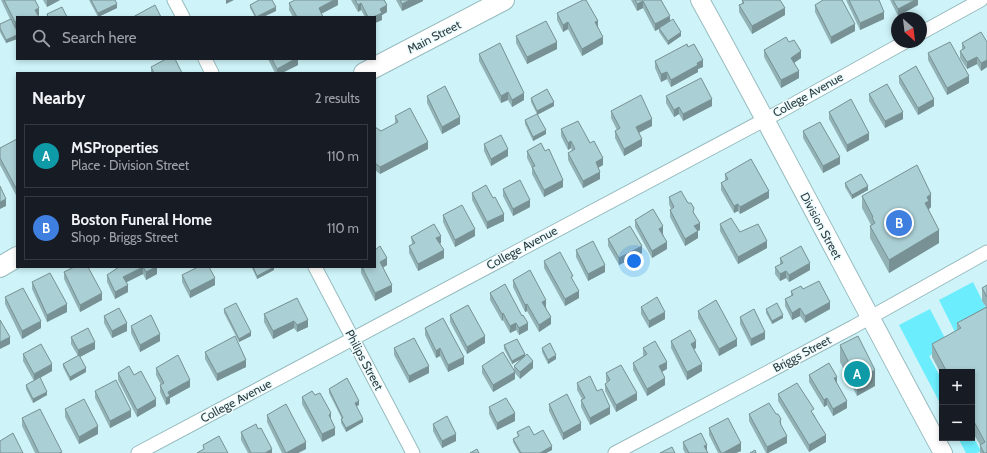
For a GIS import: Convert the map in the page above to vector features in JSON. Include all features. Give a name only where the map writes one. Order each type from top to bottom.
[{"type":"main road","name":"Main Street","points":[[366,72],[504,0]]},
{"type":"main road","name":"Division Street","points":[[700,0],[943,453]]},
{"type":"main road","points":[[0,267],[16,258]]},
{"type":"street","points":[[174,0],[182,16]]},
{"type":"street","points":[[927,30],[981,0]]},
{"type":"street","name":"College Avenue","points":[[138,453],[765,119],[894,48]]},
{"type":"street","points":[[206,60],[212,72]]},
{"type":"street","name":"Briggs Street","points":[[615,453],[870,318],[987,252]]},
{"type":"street","name":"Philips Street","points":[[316,268],[413,453]]},
{"type":"shaded area","points":[[973,282],[987,310],[957,336],[939,300]]},
{"type":"shaded area","points":[[930,309],[946,340],[939,351],[929,356],[939,374],[939,401],[899,325]]},
{"type":"shaded area","points":[[975,440],[981,451],[977,453],[966,453],[960,441]]},
{"type":"building","points":[[4,0],[35,0],[39,8],[35,10],[38,16],[16,16],[15,22]]},
{"type":"building","points":[[91,0],[115,0],[117,4],[98,13]]},
{"type":"building","points":[[259,0],[272,0],[276,7],[256,16],[250,5]]},
{"type":"building","points":[[295,0],[334,0],[319,8],[323,16],[296,16],[289,3]]},
{"type":"building","points":[[355,0],[384,0],[387,5],[380,9],[382,13],[375,16],[368,16],[361,3],[358,5]]},
{"type":"building","points":[[400,0],[410,0],[402,4]]},
{"type":"building","points":[[583,0],[586,0],[598,21],[595,22],[603,37],[582,49],[568,22],[563,25],[557,13]]},
{"type":"building","points":[[635,0],[661,0],[670,16],[655,24],[643,1],[637,4]]},
{"type":"building","points":[[742,0],[780,0],[785,8],[752,26],[739,5],[744,3]]},
{"type":"building","points":[[823,0],[842,0],[855,24],[831,37],[815,5]]},
{"type":"building","points":[[849,0],[879,0],[884,12],[860,23]]},
{"type":"building","points":[[893,0],[915,0],[898,9]]},
{"type":"building","points":[[155,5],[160,16],[135,16]]},
{"type":"building","points":[[62,7],[66,16],[48,16],[47,14]]},
{"type":"building","points":[[11,19],[16,29],[16,35],[6,40],[0,28],[0,24]]},
{"type":"building","points":[[673,19],[681,32],[668,41],[659,28]]},
{"type":"building","points":[[546,21],[557,42],[527,57],[516,36]]},
{"type":"building","points":[[981,32],[987,42],[987,60],[981,63],[977,57],[967,62],[960,51],[965,48],[962,43]]},
{"type":"building","points":[[786,37],[789,42],[794,40],[801,51],[791,58],[799,71],[781,80],[764,50]]},
{"type":"building","points":[[950,42],[969,76],[947,88],[928,53]]},
{"type":"building","points":[[500,43],[524,93],[512,100],[508,92],[501,96],[479,54]]},
{"type":"building","points":[[687,44],[688,47],[694,44],[703,60],[697,63],[698,65],[671,80],[667,72],[661,74],[655,61]]},
{"type":"building","points":[[164,60],[176,60],[182,72],[154,72],[151,67]]},
{"type":"building","points":[[272,60],[293,60],[277,69]]},
{"type":"building","points":[[916,66],[934,99],[918,108],[899,76]]},
{"type":"building","points":[[701,78],[712,99],[683,114],[679,107],[674,110],[666,96]]},
{"type":"building","points":[[887,84],[903,112],[885,121],[869,94]]},
{"type":"building","points":[[445,86],[460,117],[442,127],[427,96]]},
{"type":"building","points":[[547,89],[554,102],[537,111],[531,98]]},
{"type":"building","points":[[641,95],[652,119],[636,127],[642,139],[624,149],[615,131],[620,128],[611,111]]},
{"type":"building","points":[[851,99],[869,133],[847,145],[829,112]]},
{"type":"building","points":[[410,108],[428,142],[380,167],[376,164],[376,128],[381,131],[398,122],[395,116]]},
{"type":"building","points":[[537,114],[546,130],[533,137],[525,120]]},
{"type":"building","points":[[578,121],[590,143],[594,141],[603,158],[596,162],[600,172],[583,181],[568,153],[575,149],[571,141],[568,143],[561,129]]},
{"type":"building","points":[[820,122],[840,157],[823,166],[803,131]]},
{"type":"building","points":[[501,135],[508,149],[491,159],[484,144]]},
{"type":"building","points":[[16,140],[16,188],[0,158],[0,148]]},
{"type":"building","points":[[541,143],[545,151],[549,149],[563,180],[544,190],[532,167],[535,166],[527,151]]},
{"type":"building","points":[[751,159],[769,191],[740,207],[738,204],[734,206],[721,183],[728,179],[725,174]]},
{"type":"building","points":[[917,165],[931,194],[927,197],[929,201],[925,203],[939,230],[889,260],[870,226],[875,223],[862,196]]},
{"type":"building","points":[[861,174],[868,186],[852,195],[845,183]]},
{"type":"building","points":[[520,180],[530,200],[513,209],[503,189]]},
{"type":"building","points":[[486,185],[493,198],[495,197],[504,214],[487,222],[472,193]]},
{"type":"building","points":[[0,186],[6,199],[0,202]]},
{"type":"building","points":[[681,191],[688,203],[691,203],[694,208],[693,212],[700,223],[694,226],[698,231],[685,239],[670,210],[674,207],[669,197]]},
{"type":"building","points":[[462,205],[475,229],[455,240],[443,215]]},
{"type":"building","points":[[653,209],[663,226],[659,229],[667,242],[652,251],[635,220]]},
{"type":"building","points":[[731,218],[740,232],[758,224],[767,241],[738,257],[720,224]]},
{"type":"building","points":[[434,224],[441,236],[436,238],[444,250],[418,264],[409,246],[415,243],[411,237]]},
{"type":"building","points":[[630,226],[642,246],[619,258],[608,239]]},
{"type":"building","points":[[593,241],[605,265],[588,274],[576,250]]},
{"type":"building","points":[[380,246],[387,258],[380,262],[392,285],[375,293],[362,268],[376,268],[376,249]]},
{"type":"building","points":[[801,246],[810,263],[789,275],[786,271],[780,274],[775,267],[783,263],[780,258]]},
{"type":"building","points":[[560,252],[579,291],[565,299],[544,261]]},
{"type":"building","points":[[72,268],[89,268],[102,293],[80,305],[64,272]]},
{"type":"building","points":[[118,268],[141,268],[123,277],[128,285],[115,292],[107,275]]},
{"type":"building","points":[[144,268],[154,268],[146,272]]},
{"type":"building","points":[[196,268],[210,268],[215,278],[190,291],[182,275]]},
{"type":"building","points":[[253,268],[272,268],[257,276]]},
{"type":"building","points":[[530,270],[546,300],[542,302],[551,317],[539,325],[527,304],[525,305],[513,280]]},
{"type":"building","points":[[50,273],[67,304],[47,315],[32,282]]},
{"type":"building","points":[[819,281],[830,302],[805,316],[800,308],[792,313],[785,299],[793,295],[791,291],[801,286],[803,289]]},
{"type":"building","points":[[505,284],[522,316],[523,315],[528,323],[519,328],[516,323],[510,326],[490,293]]},
{"type":"building","points":[[987,285],[987,297],[982,288]]},
{"type":"building","points":[[23,288],[41,321],[22,331],[5,297]]},
{"type":"building","points":[[657,297],[665,312],[649,321],[641,307]]},
{"type":"building","points":[[297,298],[308,320],[297,325],[294,321],[273,331],[264,314]]},
{"type":"building","points":[[716,300],[737,339],[719,349],[698,311]]},
{"type":"building","points":[[236,303],[251,332],[239,339],[224,309]]},
{"type":"building","points":[[777,303],[783,315],[772,321],[766,309]]},
{"type":"building","points":[[468,305],[485,336],[467,347],[450,315]]},
{"type":"building","points":[[987,307],[987,453],[984,453],[980,445],[985,442],[975,424],[975,369],[945,369],[932,344],[961,328],[957,323]]},
{"type":"building","points":[[119,308],[127,323],[112,331],[104,316]]},
{"type":"building","points":[[754,309],[765,332],[751,339],[740,317]]},
{"type":"building","points":[[151,315],[160,334],[140,345],[131,326]]},
{"type":"building","points":[[443,318],[464,357],[448,365],[440,348],[436,351],[425,328]]},
{"type":"building","points":[[0,320],[10,337],[0,342]]},
{"type":"building","points":[[88,328],[95,342],[78,350],[71,337]]},
{"type":"building","points":[[690,330],[696,341],[691,344],[702,364],[687,372],[671,341]]},
{"type":"building","points":[[235,336],[246,360],[217,374],[205,352]]},
{"type":"building","points":[[858,336],[875,370],[857,379],[840,345]]},
{"type":"building","points":[[414,338],[429,366],[409,376],[394,348]]},
{"type":"building","points":[[517,339],[525,354],[512,361],[504,345]]},
{"type":"building","points":[[655,341],[667,362],[659,366],[665,378],[647,389],[633,363],[647,354],[643,348]]},
{"type":"building","points":[[550,343],[556,355],[548,360],[542,348]]},
{"type":"building","points":[[41,344],[52,364],[34,374],[23,354]]},
{"type":"building","points":[[503,352],[515,372],[493,385],[482,366]]},
{"type":"building","points":[[527,354],[533,361],[520,372],[514,366]]},
{"type":"building","points":[[79,355],[86,368],[70,377],[63,364]]},
{"type":"building","points":[[178,355],[190,380],[168,392],[170,396],[166,398],[160,385],[164,383],[156,368]]},
{"type":"building","points":[[829,363],[837,377],[834,378],[847,401],[833,409],[827,398],[824,400],[809,375]]},
{"type":"building","points":[[621,365],[637,393],[616,405],[605,384],[610,380],[606,373]]},
{"type":"building","points":[[129,366],[134,375],[141,371],[156,399],[137,410],[118,373]]},
{"type":"building","points":[[590,376],[597,391],[602,389],[610,407],[590,418],[581,400],[585,398],[577,383]]},
{"type":"building","points":[[40,377],[47,392],[33,399],[26,385]]},
{"type":"building","points":[[347,378],[359,401],[355,403],[363,419],[346,428],[341,419],[343,418],[329,389]]},
{"type":"building","points":[[116,380],[131,410],[110,421],[95,391]]},
{"type":"building","points":[[797,383],[814,409],[811,411],[826,435],[809,445],[778,394]]},
{"type":"building","points":[[312,391],[315,395],[320,393],[331,413],[329,415],[335,428],[322,434],[302,397]]},
{"type":"building","points":[[567,394],[581,423],[563,433],[549,404]]},
{"type":"building","points":[[506,398],[515,413],[497,423],[489,407]]},
{"type":"building","points":[[84,399],[98,426],[79,437],[65,409]]},
{"type":"building","points":[[769,403],[781,419],[781,425],[787,436],[767,447],[749,414]]},
{"type":"building","points":[[286,404],[306,442],[286,453],[267,415]]},
{"type":"building","points":[[40,409],[62,452],[39,453],[22,418]]},
{"type":"building","points":[[447,416],[456,434],[442,441],[433,424]]},
{"type":"building","points":[[728,418],[741,443],[721,453],[709,428]]},
{"type":"building","points":[[256,424],[258,429],[261,428],[272,449],[265,453],[251,453],[241,432]]},
{"type":"building","points":[[529,426],[534,435],[543,430],[552,446],[540,453],[521,453],[513,439],[519,436],[517,432]]},
{"type":"building","points":[[13,433],[23,453],[1,453],[0,441]]},
{"type":"building","points":[[701,433],[707,445],[704,446],[708,453],[689,453],[683,442]]},
{"type":"building","points":[[219,436],[228,453],[197,453],[204,449],[203,445]]},
{"type":"building","points":[[672,447],[675,453],[660,453]]},
{"type":"building","points":[[477,449],[479,453],[470,453]]},
{"type":"place","name":"Boston Funeral Home","points":[[899,223]]},
{"type":"place","name":"MSProperties","points":[[857,374]]}]
